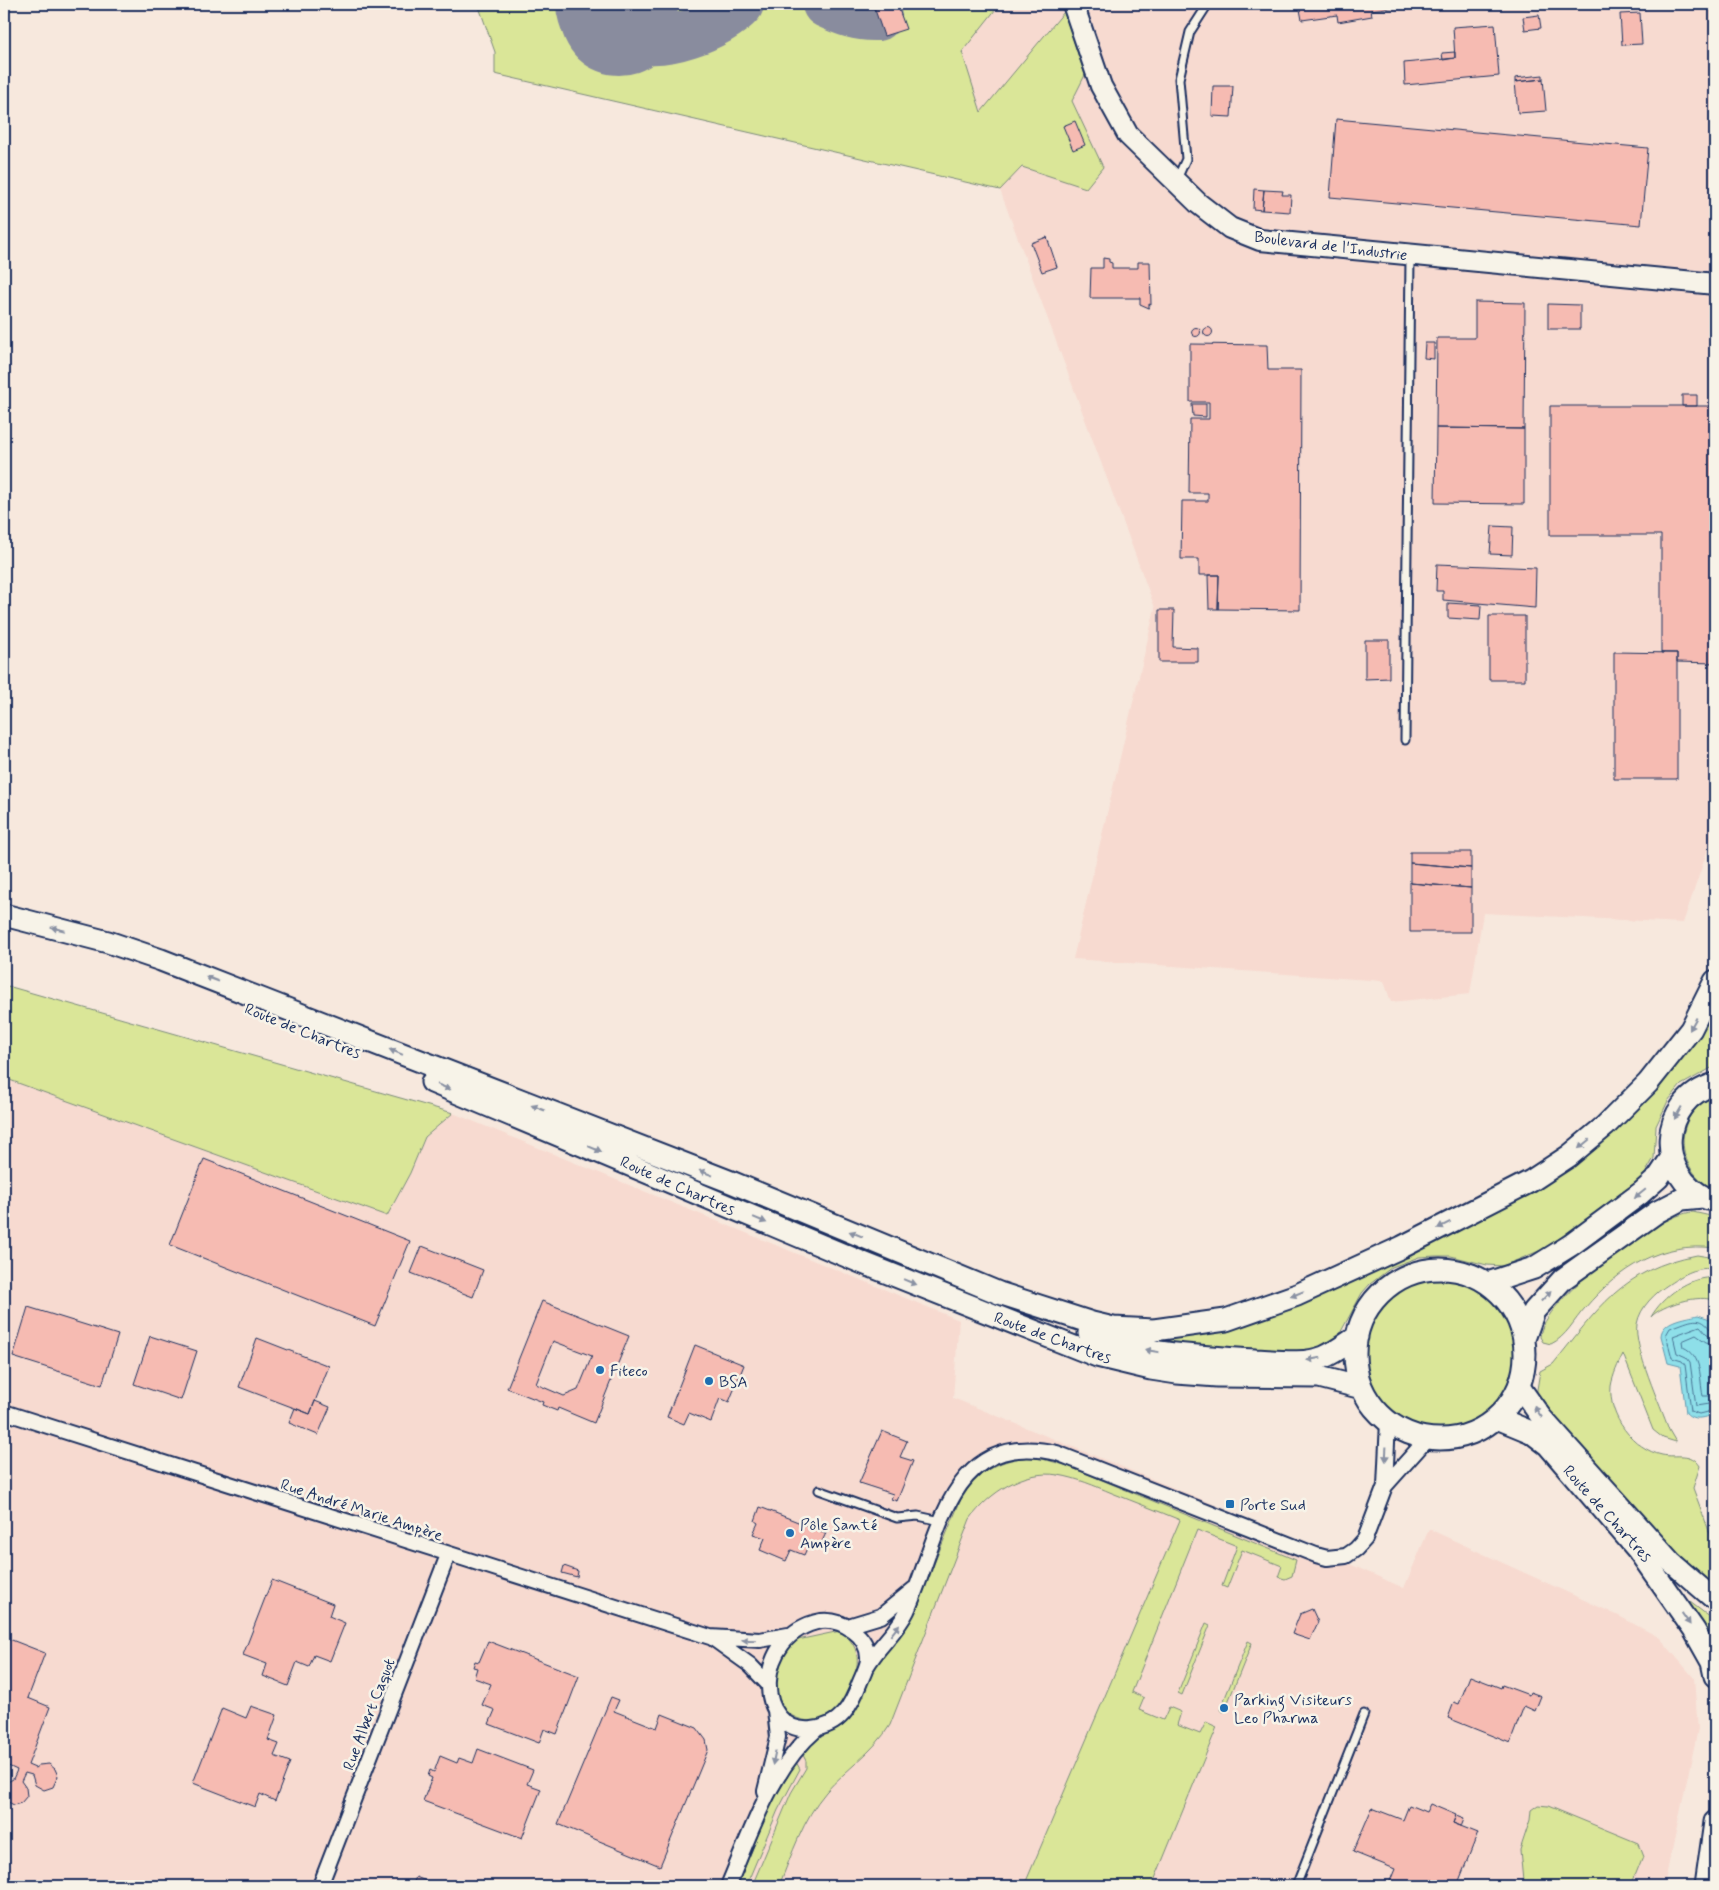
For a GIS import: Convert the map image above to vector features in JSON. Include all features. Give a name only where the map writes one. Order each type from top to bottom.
[{"type":"main road","points":[[4,915],[108,942],[210,978],[731,1182],[999,1292],[1092,1323],[1113,1328],[1154,1330],[1226,1320],[1305,1291],[1402,1247],[1531,1181],[1569,1156],[1606,1126],[1648,1083],[1691,1029],[1715,980]]},
{"type":"main road","name":"Route de Chartres","points":[[4,930],[115,959],[227,1000],[598,1150],[854,1259],[1097,1356],[1143,1368],[1177,1373],[1217,1376],[1318,1377],[1362,1388]]},
{"type":"main road","points":[[1709,1199],[1683,1180],[1672,1157],[1672,1128],[1679,1110],[1692,1096],[1715,1084]]},
{"type":"main road","points":[[1488,1283],[1528,1270],[1572,1245],[1647,1188],[1658,1178],[1672,1157]]},
{"type":"main road","points":[[1524,1339],[1534,1311],[1563,1280],[1657,1212],[1682,1199],[1709,1199]]},
{"type":"main road","points":[[1449,1269],[1469,1274],[1488,1283],[1504,1296],[1516,1312],[1524,1339],[1525,1363],[1519,1386],[1510,1403],[1497,1418],[1465,1436],[1440,1439],[1428,1438],[1407,1432],[1388,1421],[1373,1406],[1362,1388],[1356,1362],[1357,1337],[1361,1323],[1375,1300],[1384,1290],[1408,1275],[1421,1271],[1449,1269]]},
{"type":"main road","name":"Route de Chartres","points":[[999,1292],[1104,1339],[1149,1351],[1180,1356],[1307,1361],[1324,1357],[1357,1337]]},
{"type":"main road","name":"Route de Chartres","points":[[1497,1418],[1531,1432],[1548,1445],[1638,1550]]},
{"type":"main road","points":[[1638,1550],[1694,1630],[1712,1662],[1715,1676]]},
{"type":"main road","points":[[1706,1886],[1715,1822]]},
{"type":"street","name":"Boulevard de l'Industrie","points":[[1073,4],[1101,86],[1128,135],[1198,204],[1230,228],[1260,240],[1715,283]]},
{"type":"street","name":"Route de Chartres","points":[[1519,1386],[1540,1417],[1671,1562],[1715,1600]]},
{"type":"street","name":"Rue André Marie Ampère","points":[[4,1412],[710,1637],[760,1640],[788,1635]]},
{"type":"street","points":[[1385,1486],[1388,1421]]},
{"type":"street","points":[[775,1710],[782,1719],[804,1730],[830,1725],[845,1713],[867,1666],[901,1621],[957,1486],[976,1466],[1000,1453],[1021,1450],[1043,1450],[1074,1459],[1316,1555],[1334,1558],[1346,1556],[1361,1544],[1385,1486],[1428,1438]]},
{"type":"street","name":"Route de Chartres","points":[[1638,1550],[1715,1616]]},
{"type":"street","name":"Rue Albert Caquot","points":[[320,1886],[448,1555]]},
{"type":"street","points":[[848,1626],[881,1616],[915,1589]]},
{"type":"street","points":[[759,1814],[776,1750],[778,1727],[768,1684],[777,1651],[788,1635],[804,1625],[821,1621],[834,1621],[848,1626],[864,1646],[868,1658],[867,1666]]},
{"type":"street","name":"Rue André Marie Ampère","points":[[710,1637],[750,1665],[768,1684]]},
{"type":"street","points":[[728,1886],[759,1814],[793,1755],[817,1728]]},
{"type":"lane","points":[[1176,182],[1186,160],[1179,79],[1190,32],[1208,4]]},
{"type":"lane","points":[[1405,740],[1410,254]]},
{"type":"lane","points":[[819,1490],[897,1518],[918,1516],[941,1521]]},
{"type":"lane","points":[[1296,1886],[1364,1714]]},
{"type":"shaded area","points":[[478,4],[1715,4],[1715,828],[1683,923],[1483,913],[1470,994],[1391,1002],[1384,981],[1073,959],[1155,608],[1000,190],[981,113],[858,157],[495,74],[495,52]]},
{"type":"shaded area","points":[[4,1078],[387,1216],[410,1173],[425,1137],[453,1113],[959,1320],[953,1398],[1206,1501],[1404,1588],[1429,1529],[1619,1616],[1660,1638],[1694,1678],[1698,1729],[1664,1886],[4,1886]]},
{"type":"green space","points":[[478,4],[1000,4],[962,52],[981,112],[1064,12],[1085,75],[1072,101],[1103,167],[1086,188],[1022,167],[1000,190],[495,74],[495,52]]},
{"type":"green space","points":[[4,985],[453,1113],[425,1137],[410,1173],[387,1216],[4,1078]]},
{"type":"green space","points":[[1715,1000],[1715,1066],[1681,1085],[1668,1101],[1656,1126],[1654,1158],[1643,1177],[1546,1248],[1503,1266],[1487,1265],[1451,1256],[1435,1256],[1419,1257],[1392,1267],[1370,1284],[1362,1293],[1338,1337],[1319,1352],[1205,1352],[1151,1340],[1192,1332],[1549,1180]]},
{"type":"green space","points":[[1715,1096],[1715,1189],[1701,1181],[1692,1169],[1685,1156],[1683,1142],[1685,1128],[1691,1115],[1701,1104]]},
{"type":"green space","points":[[1693,1212],[1715,1217],[1715,1248],[1695,1247],[1677,1249],[1659,1253],[1642,1260],[1612,1281],[1598,1294],[1561,1337],[1551,1344],[1543,1342],[1540,1337],[1545,1321],[1560,1302],[1604,1261],[1655,1227],[1677,1216]]},
{"type":"green space","points":[[1697,1255],[1715,1258],[1715,1269],[1708,1268],[1691,1272],[1664,1288],[1645,1306],[1637,1324],[1639,1347],[1643,1361],[1669,1430],[1676,1442],[1663,1438],[1653,1430],[1623,1354],[1612,1382],[1611,1397],[1618,1419],[1625,1430],[1641,1446],[1651,1452],[1662,1455],[1692,1458],[1700,1466],[1693,1488],[1715,1547],[1715,1587],[1703,1579],[1652,1531],[1536,1396],[1540,1371],[1553,1364],[1584,1326],[1614,1294],[1630,1281],[1649,1270],[1671,1261]]},
{"type":"green space","points":[[1440,1278],[1469,1284],[1482,1291],[1493,1301],[1503,1312],[1510,1325],[1516,1354],[1510,1383],[1503,1396],[1493,1407],[1482,1417],[1469,1424],[1440,1430],[1411,1424],[1398,1417],[1387,1407],[1377,1396],[1370,1383],[1364,1354],[1370,1325],[1377,1312],[1387,1301],[1398,1291],[1411,1284]]},
{"type":"green space","points":[[1715,1278],[1715,1301],[1700,1298],[1691,1299],[1663,1308],[1651,1317],[1662,1302],[1678,1289],[1696,1280]]},
{"type":"green space","points":[[1030,1457],[1068,1466],[1296,1560],[1292,1576],[1285,1579],[1278,1577],[1282,1566],[1242,1550],[1227,1588],[1222,1586],[1237,1546],[1197,1530],[1132,1692],[1144,1698],[1139,1710],[1163,1720],[1169,1707],[1181,1712],[1177,1725],[1200,1734],[1206,1722],[1217,1727],[1152,1886],[1024,1886],[1180,1520],[1079,1480],[1065,1476],[1045,1474],[1020,1479],[1008,1485],[987,1500],[970,1519],[890,1725],[876,1744],[818,1802],[799,1837],[779,1886],[752,1886],[791,1793],[806,1768],[806,1761],[802,1753],[813,1741],[843,1726],[854,1714],[880,1657],[912,1616],[964,1492],[993,1467],[1010,1460]]},
{"type":"green space","points":[[1690,1602],[1715,1621],[1715,1659],[1686,1607]]},
{"type":"green space","points":[[1206,1623],[1210,1625],[1182,1695],[1178,1693]]},
{"type":"green space","points":[[840,1631],[854,1646],[857,1657],[856,1670],[845,1701],[832,1715],[822,1719],[802,1720],[793,1716],[779,1702],[775,1685],[777,1671],[786,1652],[793,1641]]},
{"type":"green space","points":[[1248,1641],[1252,1643],[1224,1712],[1220,1710]]},
{"type":"green space","points":[[796,1762],[800,1769],[778,1810],[746,1886],[737,1886],[771,1804]]},
{"type":"green space","points":[[1538,1805],[1548,1806],[1638,1843],[1643,1856],[1631,1886],[1526,1886],[1523,1881],[1520,1850],[1530,1820],[1531,1810]]},
{"type":"water","points":[[1698,1315],[1710,1319],[1715,1331],[1715,1414],[1696,1418],[1686,1413],[1680,1366],[1668,1363],[1661,1336],[1665,1326],[1670,1323]]},
{"type":"building","points":[[873,4],[897,4],[906,29],[884,36]]},
{"type":"building","points":[[1299,4],[1417,4],[1371,10],[1372,16],[1338,22],[1337,15],[1302,20]]},
{"type":"building","points":[[1640,13],[1642,44],[1622,45],[1620,14]]},
{"type":"building","points":[[1539,15],[1541,28],[1525,30],[1523,17]]},
{"type":"building","points":[[1495,24],[1499,76],[1405,85],[1404,63],[1455,58],[1453,27]]},
{"type":"building","points":[[1455,52],[1455,58],[1443,60],[1442,53]]},
{"type":"building","points":[[1543,75],[1543,79],[1515,82],[1515,78]]},
{"type":"building","points":[[1543,79],[1546,111],[1518,113],[1515,82]]},
{"type":"building","points":[[1213,86],[1233,86],[1231,117],[1212,116]]},
{"type":"building","points":[[1336,119],[1648,148],[1641,225],[1330,197]]},
{"type":"building","points":[[1075,121],[1085,145],[1073,150],[1063,126]]},
{"type":"building","points":[[1254,189],[1264,190],[1262,210],[1253,209]]},
{"type":"building","points":[[1264,190],[1283,191],[1282,195],[1291,195],[1290,212],[1262,210]]},
{"type":"building","points":[[1047,237],[1057,267],[1042,272],[1031,243]]},
{"type":"building","points":[[1103,258],[1109,259],[1109,262],[1112,263],[1112,268],[1138,268],[1138,262],[1150,262],[1151,305],[1149,304],[1149,308],[1140,304],[1140,298],[1090,298],[1091,268],[1103,268]]},
{"type":"building","points":[[1475,302],[1525,303],[1524,429],[1436,428],[1437,338],[1475,338]]},
{"type":"building","points":[[1548,304],[1580,305],[1580,329],[1548,329]]},
{"type":"building","points":[[1196,327],[1201,332],[1196,337],[1191,332]]},
{"type":"building","points":[[1208,327],[1213,332],[1208,337],[1203,332]]},
{"type":"building","points":[[1425,343],[1434,343],[1434,359],[1424,358]]},
{"type":"building","points":[[1190,344],[1267,345],[1268,370],[1301,370],[1300,610],[1218,609],[1219,575],[1199,575],[1199,559],[1181,559],[1182,501],[1208,501],[1208,493],[1189,493],[1190,419],[1209,419],[1209,402],[1190,402]]},
{"type":"building","points":[[1682,395],[1697,395],[1697,406],[1682,406]]},
{"type":"building","points":[[1192,404],[1206,404],[1206,417],[1193,416]]},
{"type":"building","points":[[1550,406],[1715,406],[1715,663],[1677,662],[1677,653],[1661,653],[1661,535],[1550,535]]},
{"type":"building","points":[[1436,428],[1524,429],[1524,504],[1435,503]]},
{"type":"building","points":[[1492,526],[1513,527],[1512,555],[1490,554]]},
{"type":"building","points":[[1437,564],[1536,568],[1535,608],[1443,600],[1443,591],[1436,591]]},
{"type":"building","points":[[1208,575],[1219,575],[1218,609],[1209,609]]},
{"type":"building","points":[[1448,603],[1481,605],[1480,620],[1448,618]]},
{"type":"building","points":[[1159,610],[1174,610],[1173,647],[1198,648],[1198,662],[1159,662]]},
{"type":"building","points":[[1489,616],[1525,616],[1525,680],[1489,680]]},
{"type":"building","points":[[1365,640],[1389,640],[1389,678],[1365,679]]},
{"type":"building","points":[[1614,652],[1677,653],[1677,779],[1614,779]]},
{"type":"building","points":[[1410,852],[1471,852],[1471,868],[1410,863]]},
{"type":"building","points":[[1410,863],[1471,868],[1471,888],[1410,883]]},
{"type":"building","points":[[1410,883],[1471,888],[1471,932],[1410,932]]},
{"type":"building","points":[[204,1159],[410,1241],[375,1326],[170,1245]]},
{"type":"building","points":[[422,1246],[483,1270],[473,1297],[411,1273]]},
{"type":"building","name":"Fiteco","points":[[542,1301],[629,1336],[594,1423],[558,1408],[557,1411],[542,1405],[543,1402],[507,1388]],"holes":[[[553,1341],[592,1356],[578,1390],[564,1396],[536,1384]]]},
{"type":"building","points":[[28,1307],[118,1335],[102,1385],[13,1357]]},
{"type":"building","points":[[150,1336],[197,1351],[181,1400],[134,1384]]},
{"type":"building","points":[[257,1338],[329,1366],[310,1414],[239,1387]]},
{"type":"building","name":"BSA","points":[[695,1345],[744,1365],[729,1402],[720,1398],[711,1422],[689,1413],[684,1424],[667,1417]]},
{"type":"building","points":[[315,1401],[330,1407],[318,1435],[289,1423],[295,1408],[310,1414]]},
{"type":"building","points":[[882,1431],[907,1441],[900,1457],[913,1461],[897,1501],[891,1499],[893,1494],[859,1483]]},
{"type":"building","name":"Pôle Santé Ampère","points":[[760,1507],[826,1533],[819,1548],[809,1544],[804,1555],[791,1550],[786,1561],[760,1550],[765,1538],[753,1534],[758,1523],[755,1521]]},
{"type":"building","points":[[564,1566],[578,1571],[577,1577],[562,1573]]},
{"type":"building","points":[[272,1580],[333,1604],[329,1616],[345,1623],[330,1661],[314,1655],[309,1667],[297,1662],[288,1686],[263,1676],[267,1664],[243,1655]]},
{"type":"building","points":[[1312,1609],[1318,1622],[1310,1640],[1292,1634],[1300,1614]]},
{"type":"building","points":[[4,1637],[45,1653],[28,1698],[50,1707],[28,1765],[35,1768],[39,1765],[49,1764],[55,1769],[58,1776],[53,1787],[44,1790],[35,1785],[32,1775],[25,1773],[21,1781],[26,1788],[27,1796],[21,1803],[14,1805],[4,1800],[4,1784],[13,1779],[17,1770],[4,1764]]},
{"type":"building","points":[[488,1641],[579,1676],[557,1734],[544,1729],[539,1743],[489,1724],[495,1710],[482,1705],[491,1684],[474,1678],[477,1668],[473,1667],[475,1661],[479,1662]]},
{"type":"building","points":[[1470,1676],[1501,1688],[1502,1685],[1529,1695],[1530,1692],[1541,1696],[1535,1711],[1524,1706],[1510,1743],[1448,1718],[1454,1702],[1459,1704]]},
{"type":"building","points":[[611,1697],[619,1700],[614,1711],[657,1728],[662,1714],[697,1728],[706,1740],[708,1750],[660,1866],[558,1824]]},
{"type":"building","points":[[251,1706],[277,1715],[268,1740],[279,1744],[274,1756],[290,1762],[275,1801],[260,1794],[255,1807],[193,1783],[222,1708],[246,1718]]},
{"type":"building","points":[[478,1749],[533,1770],[527,1784],[541,1789],[522,1838],[423,1801],[432,1778],[428,1776],[430,1770],[434,1772],[440,1756],[457,1763],[459,1758],[473,1763]]},
{"type":"building","points":[[1430,1804],[1456,1815],[1453,1823],[1478,1833],[1457,1886],[1388,1886],[1395,1869],[1353,1852],[1372,1808],[1403,1820],[1409,1805],[1426,1812]]},
{"type":"building","points":[[1456,1815],[1464,1818],[1461,1826],[1453,1823]]},
{"type":"building","points":[[416,1877],[428,1882],[426,1886],[412,1886]]},
{"type":"taxiway","points":[[619,16],[624,27],[632,35],[643,39],[657,40],[689,34],[704,28],[719,20],[740,4]]},
{"type":"taxiway","points":[[826,4],[851,14],[864,17],[878,17]]},
{"type":"runway","points":[[615,4],[619,16]]},
{"type":"place","name":"Fiteco","points":[[600,1370]]},
{"type":"place","name":"BSA","points":[[709,1381]]},
{"type":"place","name":"Porte Sud","points":[[1230,1504]]},
{"type":"place","name":"Pôle Santé Ampère","points":[[790,1533]]},
{"type":"place","name":"Parking Visiteurs Leo Pharma","points":[[1224,1708]]}]
